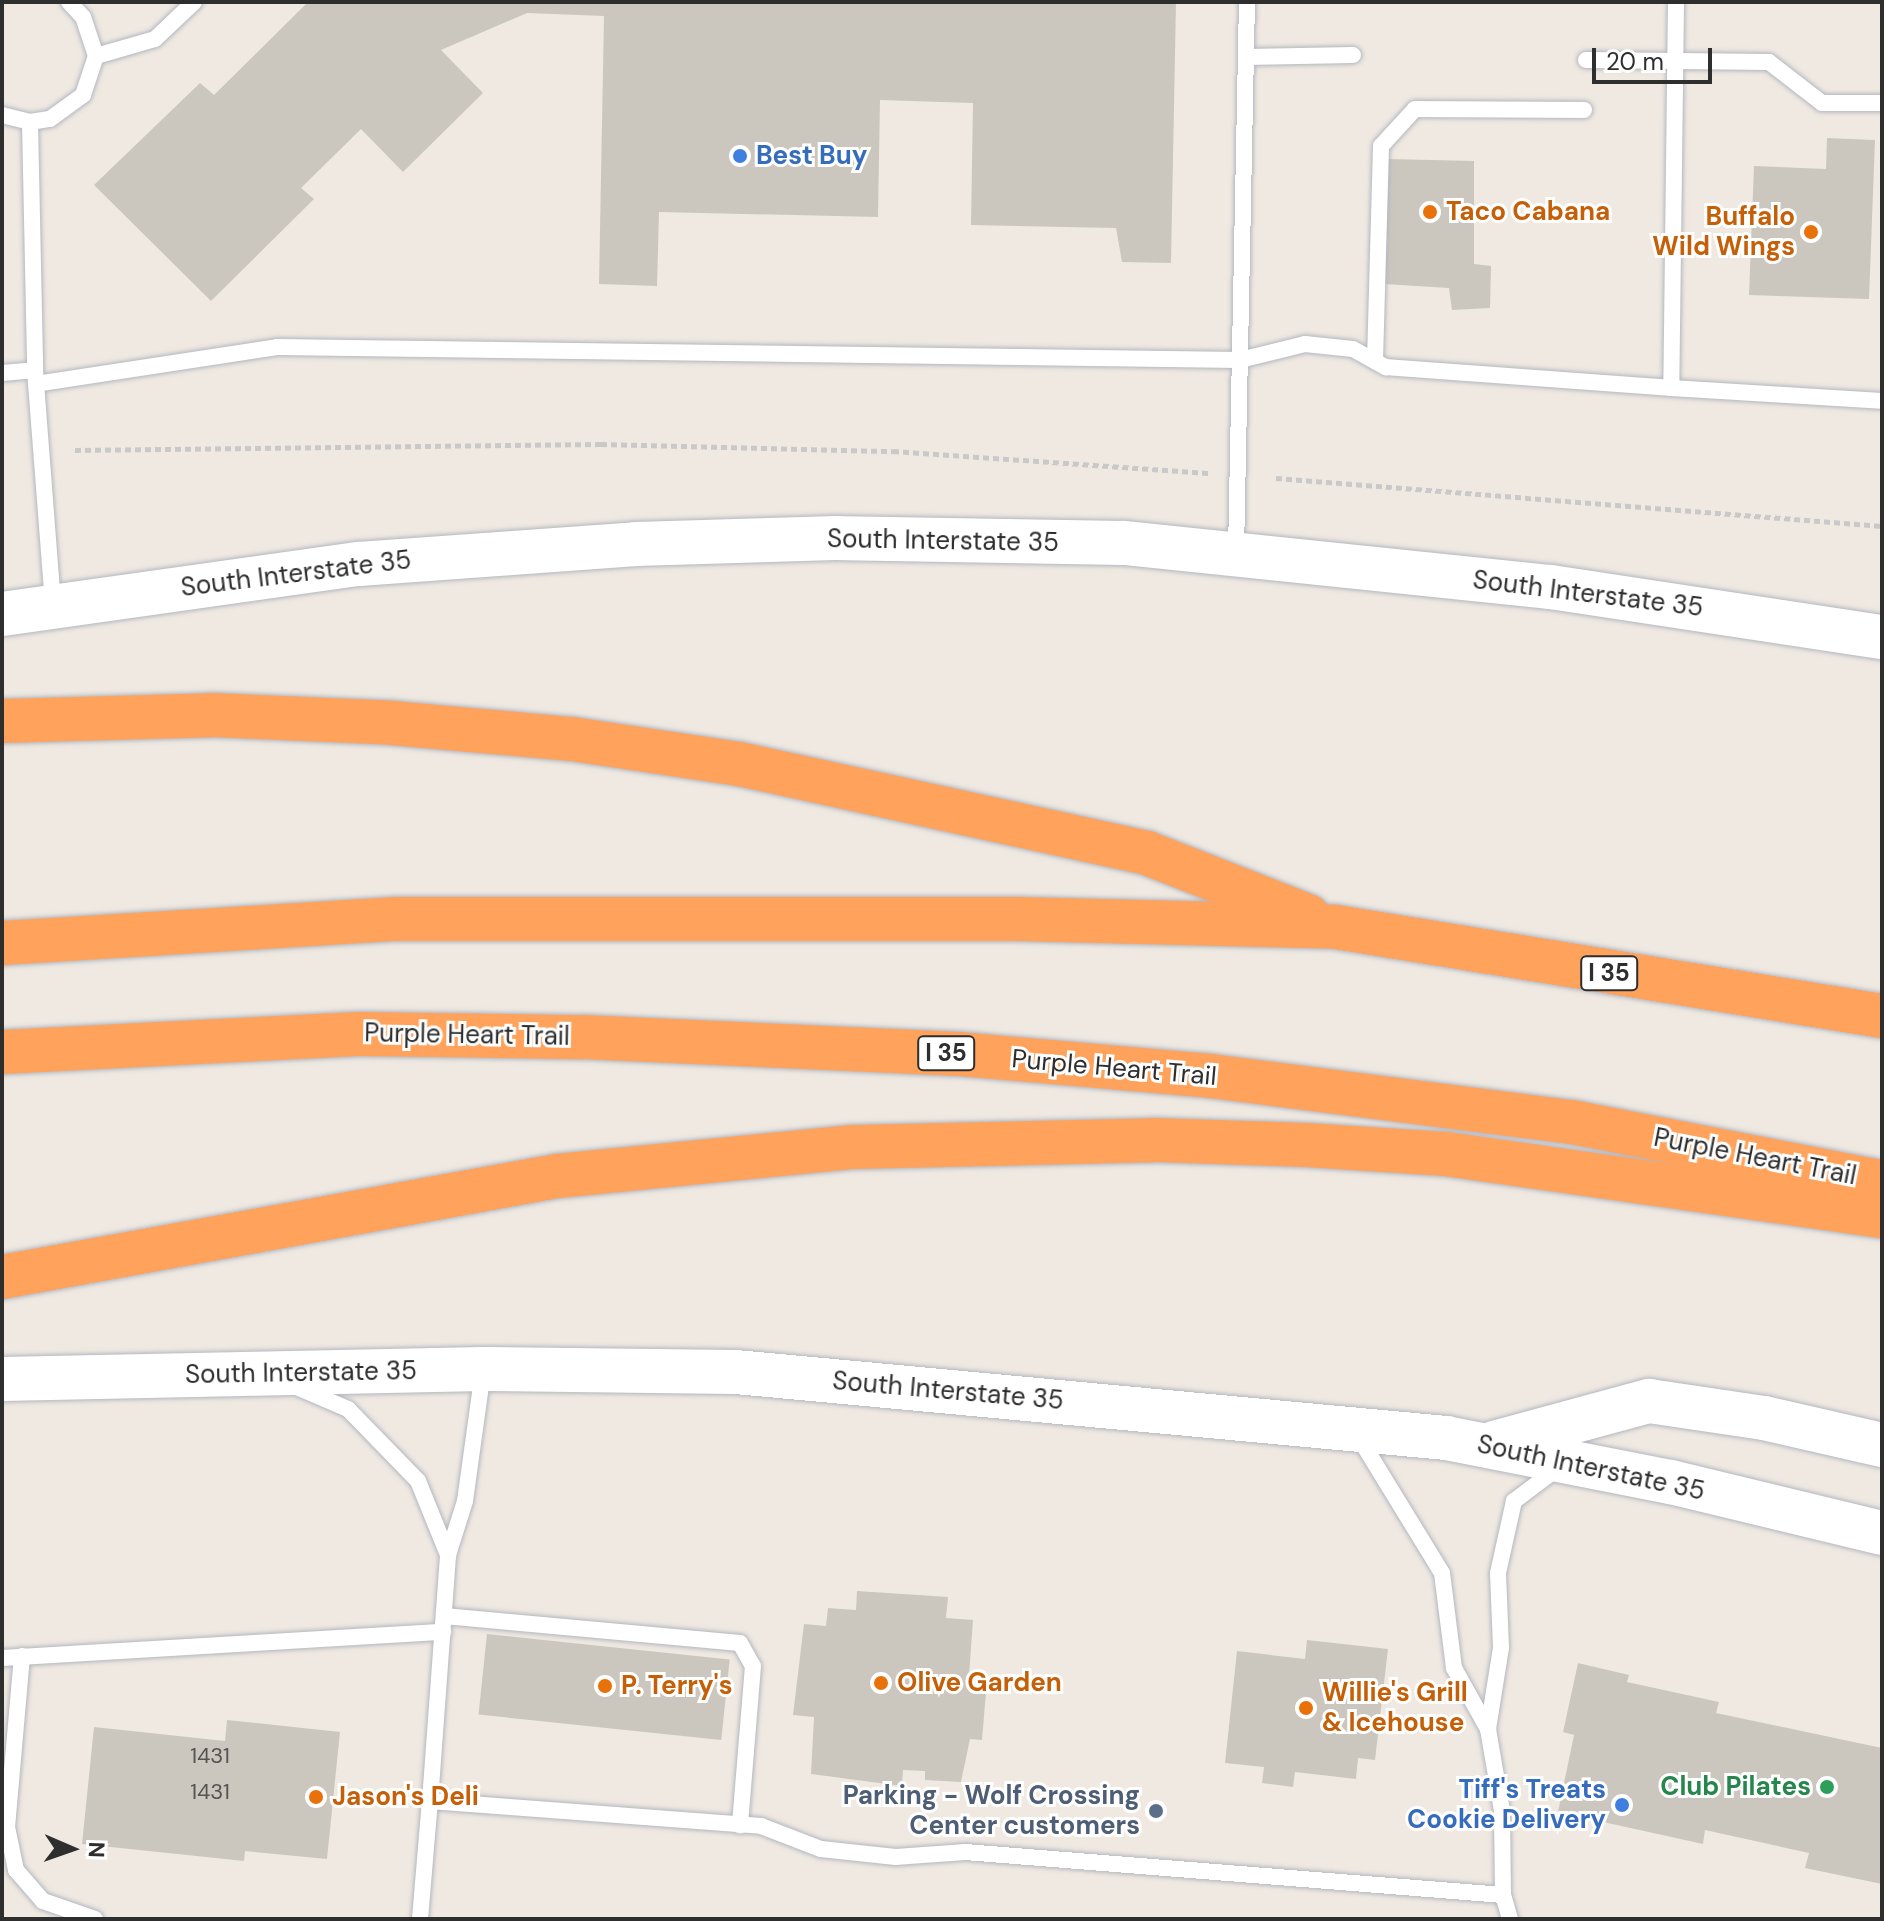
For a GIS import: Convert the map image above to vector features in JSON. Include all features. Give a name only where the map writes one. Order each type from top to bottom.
[{"type":"highway","points":[[2,721],[212,715],[392,723],[572,739],[739,764],[1147,853],[1336,927]]},
{"type":"highway","name":"I 35","points":[[2,943],[395,919],[1018,919],[1336,927],[1882,1016]]},
{"type":"highway","name":"Purple Heart Trail","points":[[2,1052],[358,1034],[583,1037],[960,1054],[1211,1076],[1572,1122],[1882,1182]]},
{"type":"highway","points":[[2,1277],[557,1176],[854,1147],[1154,1140],[1307,1145],[1475,1158],[1882,1216]]},
{"type":"main road","name":"South Interstate 35","points":[[2,614],[359,564],[636,544],[852,538],[1124,543],[1551,587],[1882,637]]},
{"type":"main road","name":"South Interstate 35","points":[[2,1379],[483,1369],[736,1372],[1353,1427],[1484,1445],[1882,1533]]},
{"type":"main road","points":[[1484,1445],[1649,1401],[1764,1418],[1882,1445]]},
{"type":"lane","points":[[2,115],[30,122],[50,119],[83,95],[96,56],[83,17],[69,2]]},
{"type":"lane","points":[[96,56],[155,39],[194,2]]},
{"type":"lane","points":[[1236,555],[1247,2]]},
{"type":"lane","points":[[1671,388],[1676,2]]},
{"type":"lane","points":[[1246,57],[1353,55]]},
{"type":"lane","points":[[1586,60],[1769,62],[1822,103],[1882,103]]},
{"type":"lane","points":[[1375,361],[1381,146],[1415,109],[1584,110]]},
{"type":"lane","points":[[30,122],[36,377],[53,605]]},
{"type":"lane","points":[[2,373],[36,377],[277,347],[1240,360],[1305,344],[1353,349],[1386,367],[1882,401]]},
{"type":"lane","points":[[420,1919],[448,1555],[465,1501],[483,1369]]},
{"type":"lane","points":[[264,1373],[348,1409],[418,1481],[448,1555]]},
{"type":"lane","points":[[1353,1427],[1442,1573],[1454,1668],[1488,1729]]},
{"type":"lane","points":[[1510,1919],[1503,1895],[1502,1811],[1488,1729],[1501,1648],[1498,1573],[1514,1501],[1567,1462]]},
{"type":"lane","points":[[2,1658],[444,1624],[740,1643],[753,1666],[740,1825]]},
{"type":"lane","points":[[22,1656],[7,1827],[16,1870],[43,1901],[95,1919]]},
{"type":"lane","points":[[430,1801],[761,1826],[821,1849],[896,1857],[965,1852],[1503,1895]]},
{"type":"path","points":[[75,450],[601,444],[893,451],[1211,473]]},
{"type":"path","points":[[1276,478],[1882,526]]},
{"type":"building","points":[[308,2],[1176,2],[1171,263],[1122,262],[1116,228],[971,225],[973,103],[880,100],[878,217],[659,212],[657,286],[599,284],[604,16],[527,13],[441,50],[483,93],[403,172],[361,129],[301,188],[314,199],[211,301],[94,185],[200,83],[214,95]]},
{"type":"building","name":"Buffalo Wild Wings","points":[[1827,138],[1875,140],[1869,299],[1749,295],[1754,166],[1826,169]]},
{"type":"building","name":"Taco Cabana","points":[[1388,159],[1474,161],[1474,264],[1491,266],[1490,308],[1452,310],[1449,288],[1384,284]]},
{"type":"building","name":"Olive Garden","points":[[857,1591],[948,1597],[946,1618],[973,1620],[968,1690],[986,1692],[982,1740],[970,1739],[961,1782],[925,1780],[925,1771],[903,1770],[902,1786],[811,1774],[814,1717],[793,1715],[804,1624],[826,1626],[828,1608],[856,1610]]},
{"type":"building","name":"P. Terry's","points":[[487,1634],[730,1660],[721,1740],[479,1715]]},
{"type":"building","name":"Willie's Grill & Icehouse","points":[[1307,1640],[1388,1649],[1375,1760],[1358,1758],[1356,1779],[1295,1772],[1293,1787],[1262,1783],[1264,1767],[1225,1763],[1237,1651],[1305,1659]]},
{"type":"building","points":[[1578,1663],[1629,1675],[1627,1682],[1719,1702],[1716,1713],[1882,1748],[1882,1884],[1805,1868],[1809,1853],[1705,1830],[1703,1844],[1558,1812],[1574,1735],[1563,1732]]},
{"type":"building","points":[[227,1720],[340,1732],[327,1859],[245,1851],[244,1861],[82,1844],[94,1727],[225,1741]]},
{"type":"place","name":"Best Buy","points":[[740,156]]},
{"type":"place","name":"Taco Cabana","points":[[1430,212]]},
{"type":"place","name":"Buffalo Wild Wings","points":[[1811,232]]},
{"type":"place","name":"Olive Garden","points":[[881,1683]]},
{"type":"place","name":"P. Terry's","points":[[605,1686]]},
{"type":"place","name":"Willie's Grill & Icehouse","points":[[1306,1708]]},
{"type":"place","name":"Club Pilates","points":[[1827,1787]]},
{"type":"place","name":"Jason's Deli","points":[[316,1797]]},
{"type":"place","name":"Tiff's Treats Cookie Delivery","points":[[1622,1805]]},
{"type":"place","name":"Parking - Wolf Crossing Center customers","points":[[1156,1811]]}]
